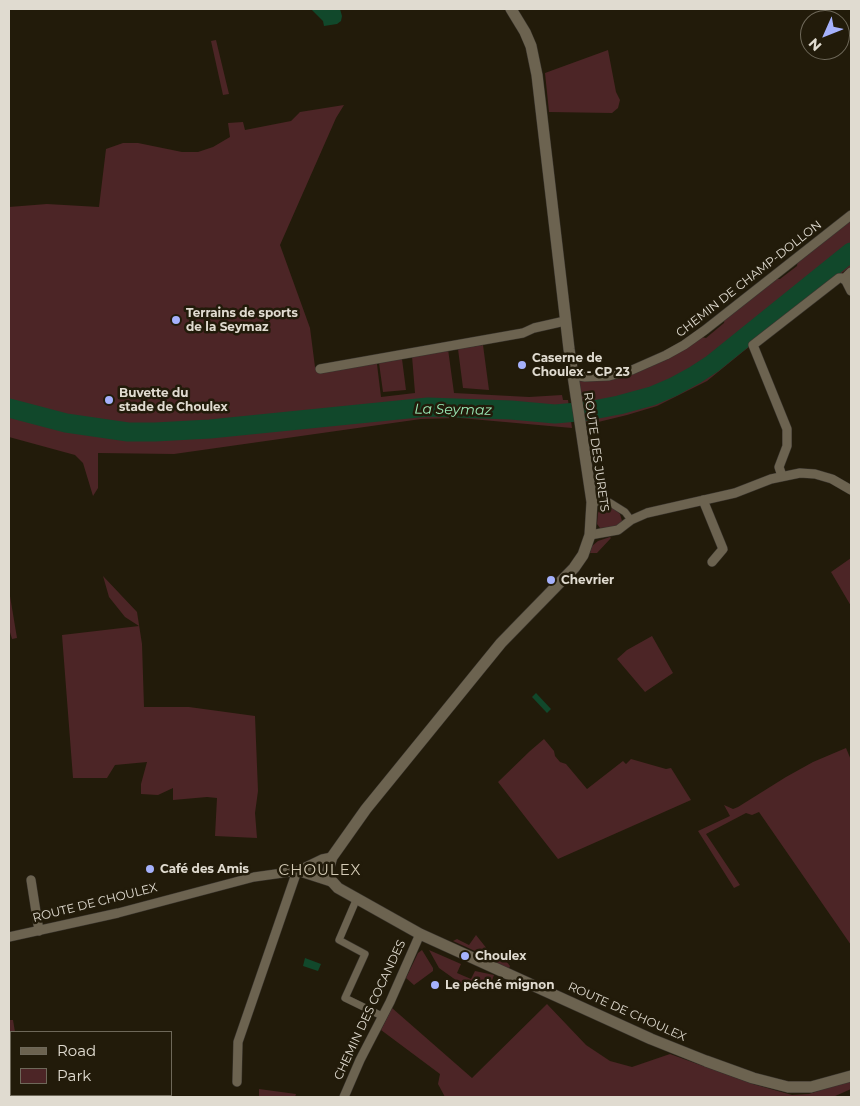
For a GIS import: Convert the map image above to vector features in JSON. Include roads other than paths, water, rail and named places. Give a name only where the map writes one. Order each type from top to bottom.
[{"type":"street","name":"ROUTE DES JURETS","points":[[330,878],[332,857],[342,840],[501,643],[574,568],[583,555],[590,535],[592,502],[572,375],[534,60],[524,32],[511,9]]},
{"type":"street","name":"CHEMIN DE CHAMP-DOLLON","points":[[572,375],[585,377],[609,376],[632,370],[684,345],[851,215]]},
{"type":"street","points":[[782,476],[779,467],[787,446],[787,429],[753,345],[839,278],[844,279],[851,272]]},
{"type":"street","points":[[844,279],[851,291]]},
{"type":"street","points":[[320,369],[523,333],[534,328],[565,321]]},
{"type":"street","points":[[590,535],[618,530],[631,520],[647,513],[735,493],[782,476],[800,473],[815,474],[832,479],[851,490]]},
{"type":"street","points":[[703,500],[723,549],[712,562]]},
{"type":"street","points":[[592,502],[609,502],[625,512],[631,520]]},
{"type":"street","name":"ROUTE DE CHOULEX","points":[[9,937],[118,913],[254,877],[296,871],[322,859],[332,857]]},
{"type":"street","points":[[237,1082],[238,1042],[296,871],[330,878]]},
{"type":"street","name":"ROUTE DE CHOULEX","points":[[330,878],[338,888],[420,934],[651,1040],[706,1061],[781,1086],[803,1088],[851,1076]]},
{"type":"street","points":[[31,880],[39,931]]},
{"type":"street","points":[[357,898],[339,940],[364,954],[345,998],[382,1016]]},
{"type":"street","name":"CHEMIN DES COCANDES","points":[[344,1097],[420,934]]},
{"type":"waterway","name":"La Seymaz","points":[[9,408],[66,423],[128,432],[210,429],[428,407],[511,410],[555,414],[588,411],[652,396],[695,375],[712,364],[851,252]]},
{"type":"place","name":"Terrains de sports de la Seymaz","points":[[176,320]]},
{"type":"place","name":"Caserne de Choulex - CP 23","points":[[522,365]]},
{"type":"place","name":"Buvette du stade de Choulex","points":[[109,400]]},
{"type":"place","name":"Chevrier","points":[[551,580]]},
{"type":"place","name":"Café des Amis","points":[[150,869]]},
{"type":"place","name":"Choulex","points":[[465,956]]},
{"type":"place","name":"Le péché mignon","points":[[435,985]]},
{"type":"district","name":"CHOULEX","points":[[320,871]]}]
